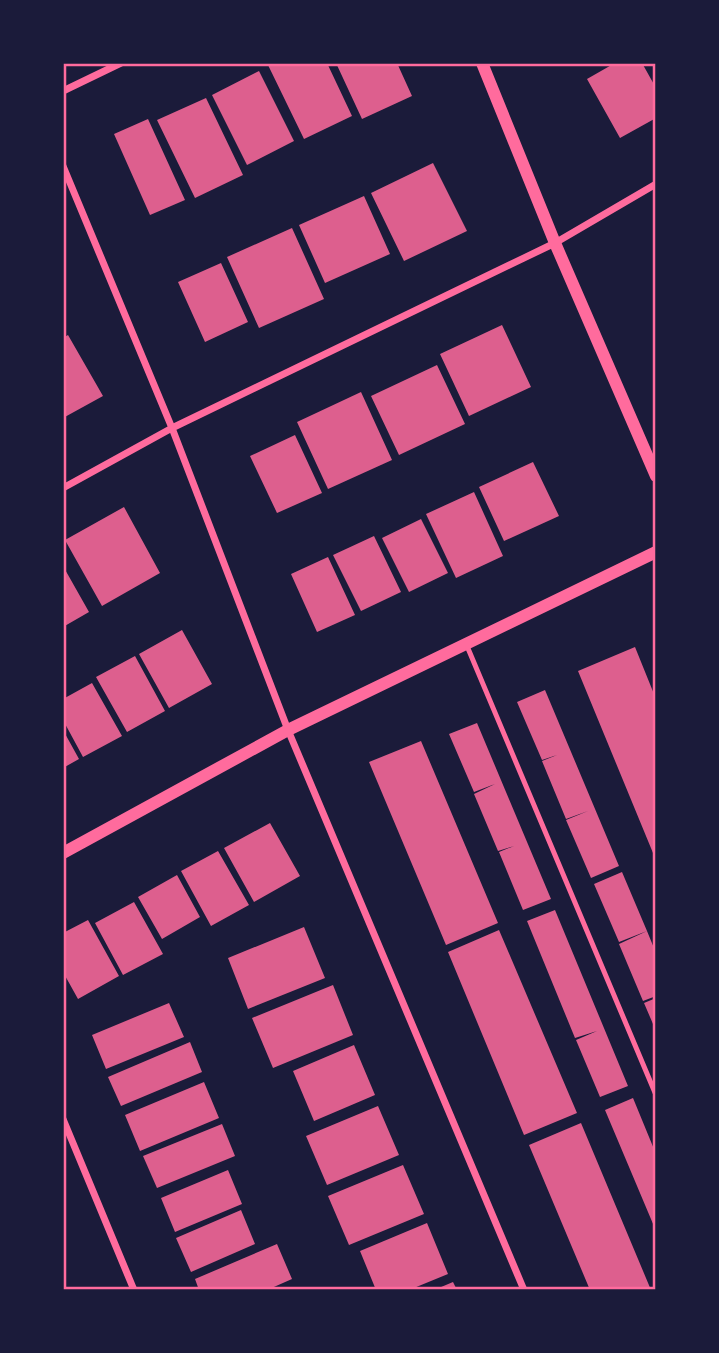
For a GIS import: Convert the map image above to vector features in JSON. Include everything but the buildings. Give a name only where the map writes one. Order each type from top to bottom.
[{"type":"street","points":[[63,91],[121,63]]},
{"type":"street","points":[[482,63],[555,243],[656,476]]},
{"type":"street","points":[[63,166],[172,428],[288,730],[524,1290]]},
{"type":"street","points":[[63,488],[172,428],[555,243],[656,184]]},
{"type":"street","points":[[63,853],[288,730],[656,552]]},
{"type":"street","points":[[63,1119],[134,1290]]},
{"type":"lane","points":[[466,644],[656,1095]]}]
